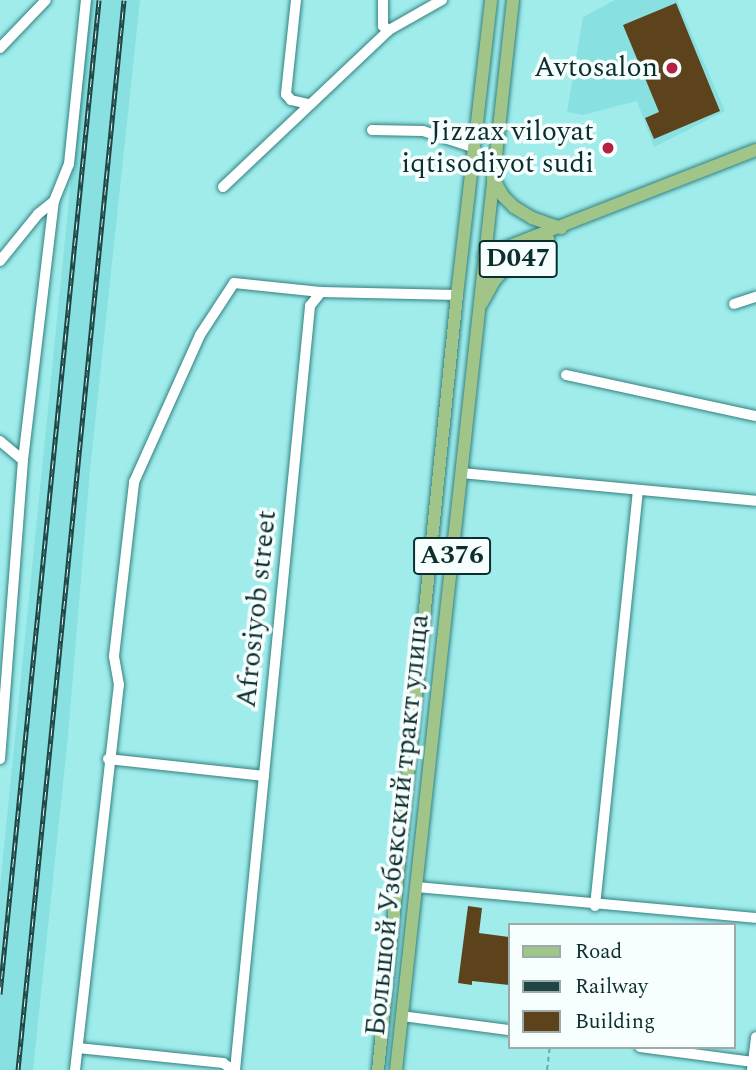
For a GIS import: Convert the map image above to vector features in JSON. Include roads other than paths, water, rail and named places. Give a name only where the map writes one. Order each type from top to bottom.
[{"type":"main road","name":"Большой Узбекский тракт улица","points":[[378,1070],[457,295],[491,0]]},
{"type":"main road","name":"Большой Узбекский тракт улица","points":[[396,1070],[513,0]]},
{"type":"main road","name":"D047","points":[[484,256],[567,226],[756,150]]},
{"type":"main road","name":"D047","points":[[493,177],[503,196],[514,207],[531,218],[567,226]]},
{"type":"main road","name":"D047","points":[[479,309],[494,281],[509,265],[567,226]]},
{"type":"street","points":[[0,48],[46,0]]},
{"type":"street","points":[[0,759],[4,637],[23,460],[54,201],[69,164],[86,0]]},
{"type":"street","points":[[296,0],[286,94],[291,100],[308,104]]},
{"type":"street","points":[[383,0],[383,26],[389,30]]},
{"type":"street","points":[[223,187],[389,30],[442,0]]},
{"type":"street","points":[[372,130],[423,131],[475,148]]},
{"type":"street","points":[[0,261],[38,214],[54,201]]},
{"type":"street","points":[[75,1070],[108,759],[119,685],[114,656],[134,482],[200,335],[234,283],[321,292],[457,295]]},
{"type":"street","name":"Afrosiyob street","points":[[234,1070],[310,306],[321,292]]},
{"type":"street","points":[[734,304],[756,297]]},
{"type":"street","points":[[566,374],[756,416]]},
{"type":"street","points":[[0,441],[23,460]]},
{"type":"street","points":[[461,473],[756,501]]},
{"type":"street","points":[[595,906],[638,490]]},
{"type":"street","points":[[108,759],[264,776]]},
{"type":"street","points":[[416,887],[595,906],[756,918]]},
{"type":"street","points":[[402,1016],[508,1030]]},
{"type":"street","points":[[652,1049],[753,1066],[756,1037]]},
{"type":"street","points":[[78,1048],[223,1063],[234,1070]]},
{"type":"railway","points":[[0,994],[99,0]]},
{"type":"railway","points":[[18,1070],[124,0]]},
{"type":"place","name":"Avtosalon","points":[[672,68]]},
{"type":"place","name":"Jizzax viloyat iqtisodiyot sudi","points":[[608,148]]}]
